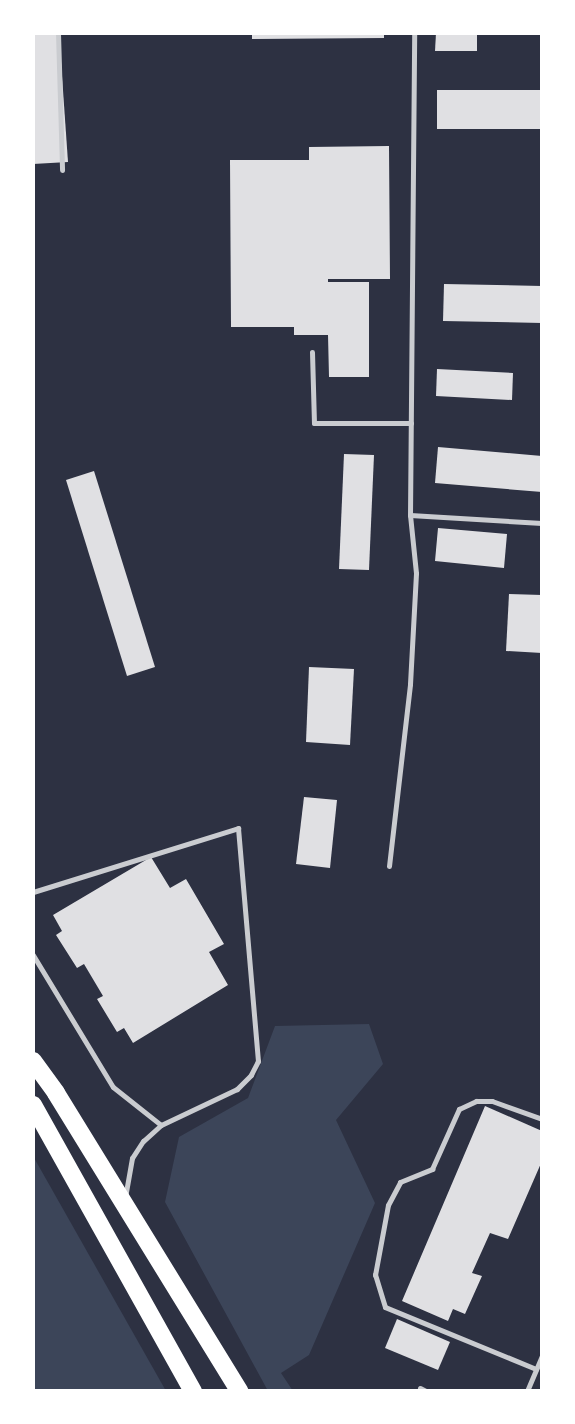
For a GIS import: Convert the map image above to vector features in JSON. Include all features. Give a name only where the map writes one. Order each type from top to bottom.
[{"type":"main road","points":[[33,1061],[56,1093],[240,1391]]},
{"type":"main road","points":[[33,1105],[193,1391]]},
{"type":"lane","points":[[58,33],[62,170]]},
{"type":"lane","points":[[389,866],[410,684],[416,573],[410,516],[414,33]]},
{"type":"lane","points":[[312,352],[314,423],[411,423]]},
{"type":"lane","points":[[410,516],[542,523]]},
{"type":"lane","points":[[33,892],[238,828],[258,1061],[251,1075],[237,1089],[161,1125],[143,1141],[132,1158],[124,1206]]},
{"type":"lane","points":[[33,955],[113,1087],[161,1125]]},
{"type":"lane","points":[[536,1369],[385,1307],[375,1275],[388,1205],[400,1182],[432,1169],[459,1110],[476,1101],[492,1101],[542,1119]]},
{"type":"lane","points":[[527,1391],[542,1356]]},
{"type":"shaded area","points":[[369,1024],[383,1064],[336,1120],[375,1203],[309,1355],[281,1373],[293,1391],[268,1391],[165,1202],[179,1137],[248,1098],[275,1026]]},
{"type":"shaded area","points":[[33,1156],[166,1391],[33,1391]]},
{"type":"building","points":[[33,33],[59,33],[68,162],[33,164]]},
{"type":"building","points":[[252,33],[384,33],[384,38],[252,39]]},
{"type":"building","points":[[436,33],[477,33],[477,51],[435,51]]},
{"type":"building","points":[[437,90],[542,90],[542,129],[437,129]]},
{"type":"building","points":[[389,146],[390,279],[328,279],[328,282],[369,282],[369,377],[329,377],[328,335],[294,335],[294,327],[231,327],[230,160],[309,160],[309,147]]},
{"type":"building","points":[[444,284],[542,286],[542,323],[443,321]]},
{"type":"building","points":[[437,369],[513,373],[512,400],[436,396]]},
{"type":"building","points":[[438,447],[542,456],[542,492],[435,483]]},
{"type":"building","points":[[344,454],[374,455],[369,570],[339,569]]},
{"type":"building","points":[[94,471],[155,667],[127,676],[66,480]]},
{"type":"building","points":[[438,528],[507,534],[504,568],[435,561]]},
{"type":"building","points":[[509,594],[542,595],[542,653],[506,651]]},
{"type":"building","points":[[309,667],[354,669],[350,745],[306,742]]},
{"type":"building","points":[[304,797],[337,800],[330,868],[296,864]]},
{"type":"building","points":[[151,857],[170,888],[186,879],[224,944],[209,952],[228,985],[133,1043],[124,1028],[117,1032],[97,999],[103,996],[84,964],[77,968],[56,935],[62,931],[53,915]]},
{"type":"building","points":[[485,1106],[542,1131],[542,1161],[508,1239],[490,1233],[472,1273],[482,1276],[465,1314],[453,1309],[448,1321],[402,1301]]},
{"type":"building","points":[[397,1319],[450,1342],[438,1370],[385,1348]]}]
